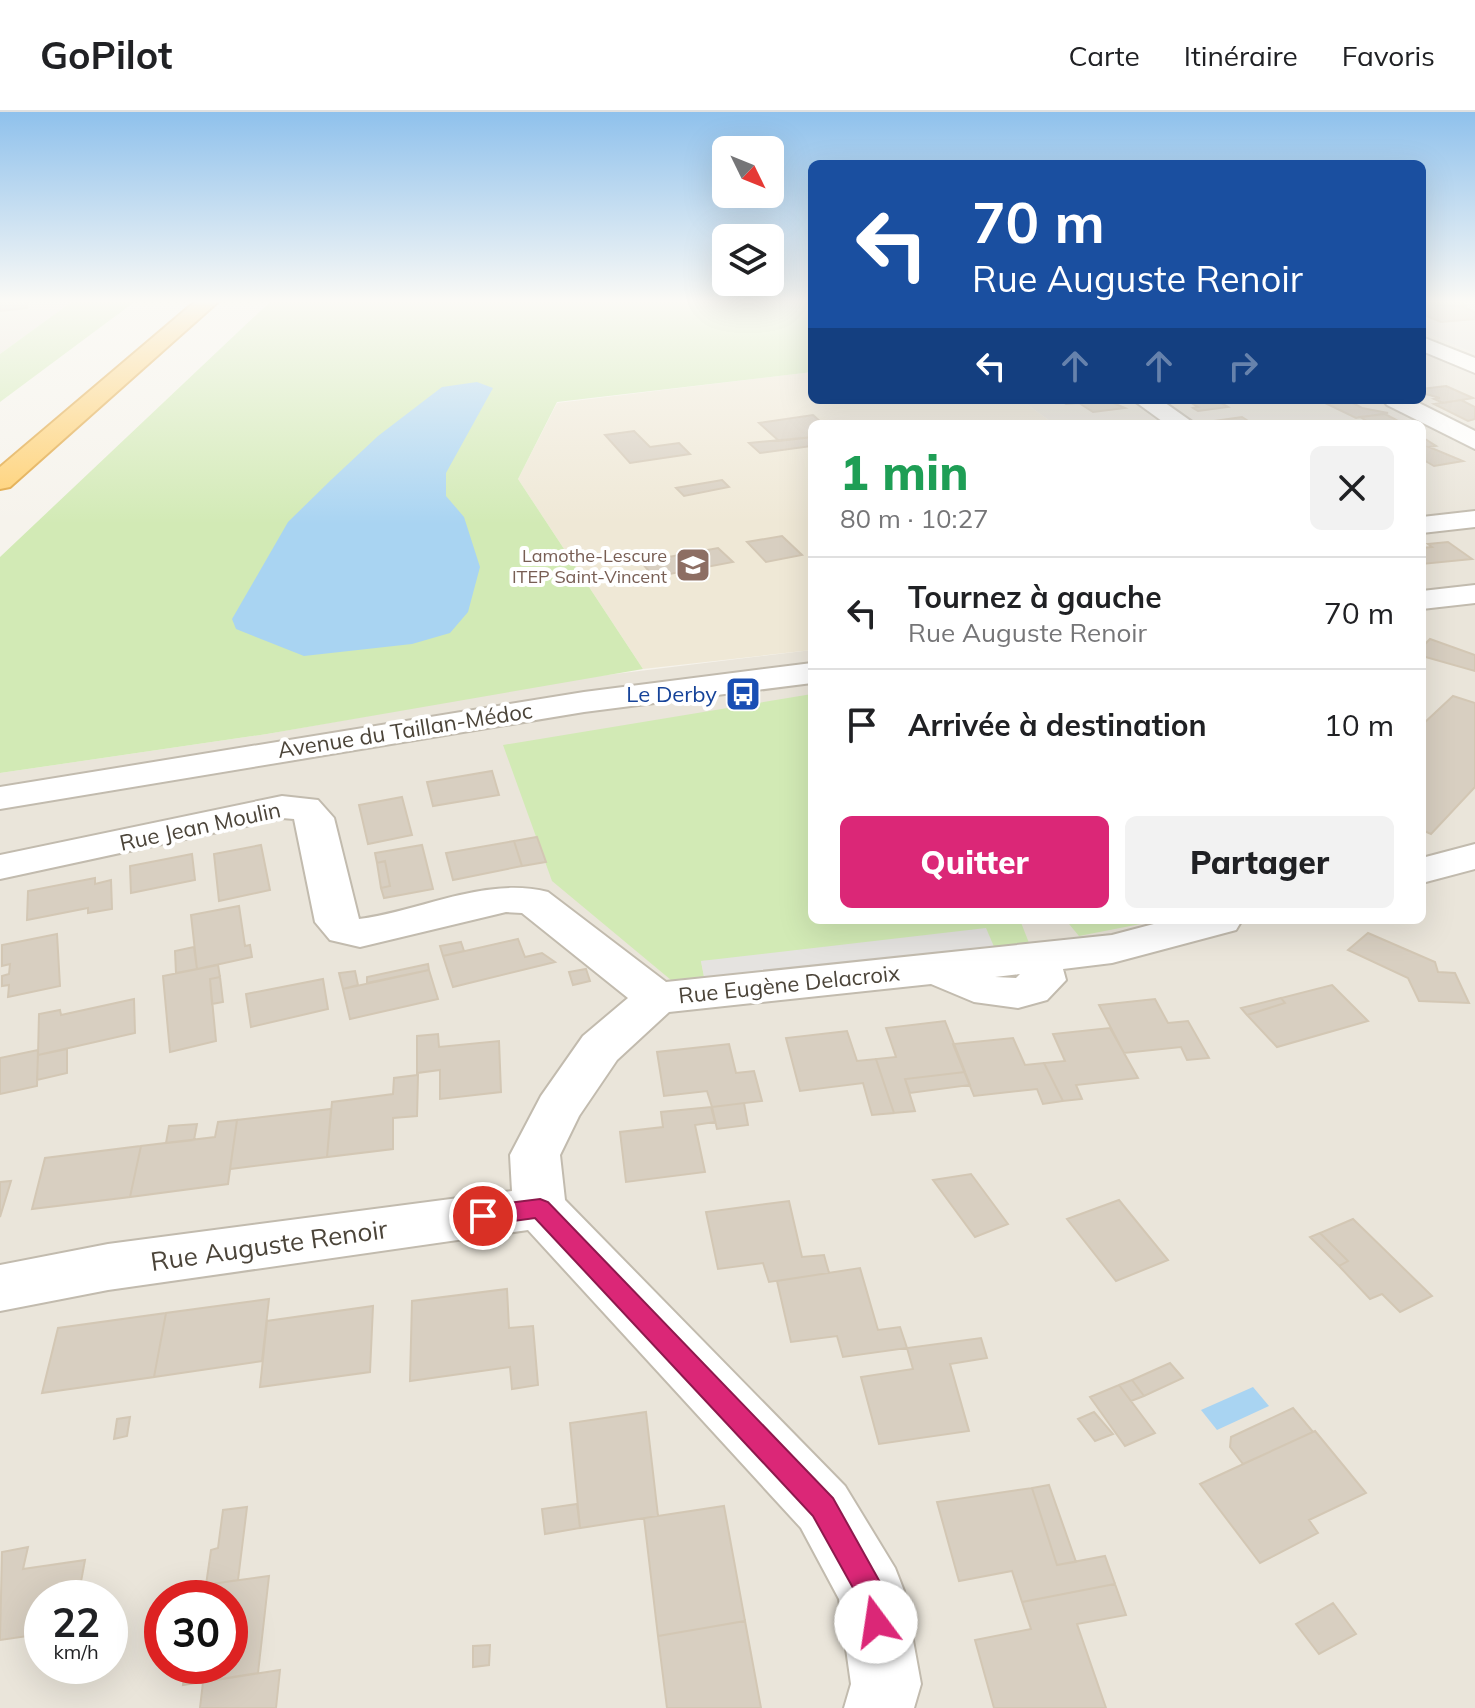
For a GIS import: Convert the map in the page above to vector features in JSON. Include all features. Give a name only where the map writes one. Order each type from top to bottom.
[{"type":"highway","points":[[0,481],[124,374]]},
{"type":"street","points":[[1151,404],[1177,420]]},
{"type":"street","points":[[1403,404],[1475,441]]},
{"type":"street","points":[[1426,525],[1475,519]]},
{"type":"street","points":[[1426,600],[1474,595]]},
{"type":"street","name":"Avenue du Taillan-Médoc","points":[[0,798],[584,702],[808,674]]},
{"type":"street","name":"Rue Jean Moulin","points":[[0,867],[282,807],[304,808],[315,818],[336,922],[345,930],[360,933],[506,899],[533,901],[657,998]]},
{"type":"street","points":[[1426,870],[1475,856]]},
{"type":"street","name":"Rue Eugène Delacroix","points":[[540,1208],[535,1155],[558,1109],[600,1048],[657,998],[935,968],[981,989],[1021,994],[1044,980],[1039,964],[1030,959],[1112,949],[1206,924]]},
{"type":"street","points":[[540,1208],[823,1507],[871,1591],[886,1684],[879,1708]]},
{"type":"street","name":"Rue Auguste Renoir","points":[[0,1288],[108,1267],[540,1208]]},
{"type":"shaded area","name":"Lamothe-Lescure ITEP Saint-Vincent","points":[[808,374],[808,404],[1026,404],[1048,420],[808,420],[808,650],[643,669],[518,479],[557,403]]},
{"type":"shaded area","points":[[1426,374],[1475,374],[1475,1708],[0,1708],[0,773],[267,734],[574,679],[808,650],[808,924],[1426,924],[1426,420],[1048,420],[1026,404],[1426,404]]},
{"type":"shaded area","points":[[986,928],[995,949],[705,982],[701,961]]},
{"type":"green space","points":[[0,374],[37,374],[0,402]]},
{"type":"green space","points":[[193,374],[791,374],[557,402],[518,479],[643,669],[267,734],[0,773],[0,557]]},
{"type":"green space","points":[[808,695],[808,924],[1022,924],[1029,943],[995,949],[701,961],[705,982],[677,985],[552,881],[503,745]]},
{"type":"green space","points":[[1069,924],[1140,924],[1079,936]]},
{"type":"water","points":[[477,382],[493,388],[446,473],[446,496],[464,517],[480,567],[468,612],[450,633],[412,644],[304,656],[236,629],[232,619],[288,522],[378,436],[442,387]]},
{"type":"water","points":[[1253,1387],[1269,1406],[1217,1430],[1201,1410]]},
{"type":"building","points":[[1446,386],[1473,398],[1443,403],[1434,399],[1440,398],[1426,394],[1426,388]]},
{"type":"building","points":[[1461,400],[1475,407],[1475,419],[1468,421],[1434,404]]},
{"type":"building","points":[[1081,404],[1116,404],[1125,408],[1093,412]]},
{"type":"building","points":[[1193,404],[1223,404],[1228,407],[1198,411],[1193,408],[1198,407]]},
{"type":"building","points":[[1327,404],[1355,404],[1388,413],[1356,418]]},
{"type":"building","points":[[1385,414],[1396,420],[1365,420],[1360,417]]},
{"type":"building","points":[[813,415],[819,420],[808,420],[808,437],[779,441],[759,423]]},
{"type":"building","points":[[634,431],[650,447],[679,443],[690,454],[630,463],[605,435]]},
{"type":"building","points":[[808,437],[808,447],[760,453],[749,443]]},
{"type":"building","points":[[1426,440],[1436,446],[1429,447],[1463,461],[1434,466],[1426,461]]},
{"type":"building","points":[[722,480],[729,487],[684,496],[676,488]]},
{"type":"building","points":[[782,536],[802,555],[766,562],[747,542]]},
{"type":"building","points":[[1448,542],[1472,559],[1426,564],[1426,548],[1432,547],[1428,544]]},
{"type":"building","points":[[718,548],[733,562],[654,577],[641,562]]},
{"type":"building","points":[[1430,639],[1475,655],[1475,671],[1426,657],[1426,643]]},
{"type":"building","points":[[1453,696],[1475,703],[1475,787],[1431,834],[1426,832],[1426,721]]},
{"type":"building","points":[[492,771],[499,795],[433,806],[427,782]]},
{"type":"building","points":[[402,797],[412,835],[368,844],[359,805]]},
{"type":"building","points":[[537,837],[546,862],[522,866],[514,841]]},
{"type":"building","points":[[514,841],[522,866],[453,880],[446,853]]},
{"type":"building","points":[[261,845],[270,890],[219,901],[214,854]]},
{"type":"building","points":[[422,845],[433,889],[384,898],[381,888],[390,886],[385,861],[377,863],[375,853]]},
{"type":"building","points":[[192,854],[195,880],[131,893],[130,866]]},
{"type":"building","points":[[385,861],[390,886],[381,888],[377,863]]},
{"type":"building","points":[[95,878],[95,884],[111,880],[112,909],[88,913],[88,908],[27,920],[28,891]]},
{"type":"building","points":[[239,906],[245,946],[250,945],[252,957],[197,969],[191,915]]},
{"type":"building","points":[[1368,933],[1435,962],[1438,972],[1455,973],[1469,1003],[1419,1001],[1408,978],[1348,950]]},
{"type":"building","points":[[57,934],[60,986],[8,997],[9,985],[2,986],[2,976],[9,974],[10,964],[2,966],[2,945]]},
{"type":"building","points":[[518,939],[525,957],[542,953],[555,962],[453,987],[443,956]]},
{"type":"building","points":[[461,942],[464,951],[443,956],[440,946]]},
{"type":"building","points":[[194,947],[197,969],[176,973],[175,951]]},
{"type":"building","points":[[428,964],[429,970],[367,983],[367,977]]},
{"type":"building","points":[[218,965],[220,977],[210,979],[216,1041],[170,1052],[163,976]]},
{"type":"building","points":[[586,969],[590,981],[573,985],[569,972]]},
{"type":"building","points":[[429,970],[438,999],[350,1019],[343,989]]},
{"type":"building","points":[[355,971],[358,985],[343,989],[339,973]]},
{"type":"building","points":[[220,977],[223,1002],[212,1004],[210,979]]},
{"type":"building","points":[[323,979],[328,1009],[251,1027],[246,994]]},
{"type":"building","points":[[1332,985],[1368,1021],[1277,1047],[1247,1015],[1285,1003],[1281,998]]},
{"type":"building","points":[[1281,998],[1285,1003],[1247,1015],[1241,1008]]},
{"type":"building","points":[[134,999],[135,1033],[38,1055],[39,1014],[60,1010],[61,1015]]},
{"type":"building","points":[[1155,999],[1168,1023],[1188,1021],[1209,1058],[1187,1060],[1181,1047],[1124,1053],[1099,1005]]},
{"type":"building","points":[[945,1021],[965,1072],[905,1079],[915,1111],[894,1113],[876,1059],[896,1057],[886,1028]]},
{"type":"building","points":[[1110,1028],[1138,1078],[1076,1085],[1082,1099],[1063,1101],[1044,1063],[1065,1061],[1053,1034]]},
{"type":"building","points":[[847,1031],[857,1061],[876,1059],[894,1113],[872,1115],[863,1083],[800,1091],[786,1038]]},
{"type":"building","points":[[438,1034],[439,1047],[499,1041],[501,1092],[440,1099],[440,1070],[417,1073],[417,1036]]},
{"type":"building","points":[[1013,1038],[1025,1065],[1044,1063],[1063,1101],[1043,1104],[1037,1089],[974,1096],[953,1044]]},
{"type":"building","points":[[729,1044],[736,1073],[754,1071],[762,1101],[712,1107],[707,1091],[664,1096],[657,1052]]},
{"type":"building","points":[[67,1049],[67,1073],[37,1080],[38,1055]]},
{"type":"building","points":[[38,1050],[37,1086],[0,1094],[0,1058]]},
{"type":"building","points":[[965,1072],[970,1085],[910,1093],[905,1079]]},
{"type":"building","points":[[418,1075],[417,1116],[393,1118],[393,1149],[327,1157],[332,1102],[393,1094],[394,1078]]},
{"type":"building","points":[[744,1103],[748,1125],[717,1129],[712,1107]]},
{"type":"building","points":[[711,1107],[715,1122],[695,1125],[705,1172],[626,1182],[620,1132],[663,1127],[661,1112]]},
{"type":"building","points":[[331,1109],[327,1157],[230,1169],[237,1120]]},
{"type":"building","points":[[237,1120],[228,1184],[130,1197],[141,1146],[215,1137],[218,1122]]},
{"type":"building","points":[[197,1124],[194,1140],[166,1143],[169,1126]]},
{"type":"building","points":[[141,1146],[130,1197],[32,1209],[45,1158]]},
{"type":"building","points":[[971,1174],[1008,1224],[975,1237],[933,1180]]},
{"type":"building","points":[[11,1181],[0,1217],[0,1182]]},
{"type":"building","points":[[1119,1200],[1168,1260],[1116,1281],[1067,1219]]},
{"type":"building","points":[[789,1201],[802,1257],[824,1255],[829,1273],[769,1282],[763,1263],[718,1269],[706,1212]]},
{"type":"building","points":[[1353,1219],[1432,1296],[1400,1312],[1382,1294],[1370,1299],[1339,1266],[1348,1261],[1320,1233]]},
{"type":"building","points":[[1320,1233],[1348,1261],[1339,1266],[1310,1237]]},
{"type":"building","points":[[860,1268],[878,1330],[900,1327],[907,1348],[843,1357],[837,1336],[791,1342],[777,1281]]},
{"type":"building","points":[[507,1289],[509,1328],[533,1326],[538,1385],[512,1389],[510,1367],[410,1381],[412,1301]]},
{"type":"building","points":[[269,1299],[262,1361],[154,1377],[166,1313]]},
{"type":"building","points":[[373,1306],[370,1372],[260,1387],[267,1321]]},
{"type":"building","points":[[166,1313],[154,1377],[42,1393],[58,1328]]},
{"type":"building","points":[[981,1338],[987,1358],[950,1364],[969,1431],[879,1444],[861,1377],[913,1369],[907,1348]]},
{"type":"building","points":[[1170,1363],[1183,1378],[1144,1396],[1132,1380]]},
{"type":"building","points":[[1132,1380],[1144,1396],[1131,1401],[1119,1385]]},
{"type":"building","points":[[1119,1385],[1155,1433],[1125,1446],[1090,1397]]},
{"type":"building","points":[[1293,1408],[1313,1432],[1243,1464],[1230,1447],[1231,1437]]},
{"type":"building","points":[[646,1412],[658,1516],[580,1528],[570,1423]]},
{"type":"building","points":[[1094,1412],[1113,1434],[1095,1441],[1078,1419]]},
{"type":"building","points":[[130,1417],[127,1436],[114,1439],[117,1419]]},
{"type":"building","points":[[1315,1431],[1366,1493],[1309,1520],[1318,1533],[1260,1563],[1200,1484]]},
{"type":"building","points":[[1049,1485],[1076,1562],[1057,1565],[1032,1488]]},
{"type":"building","points":[[1032,1488],[1057,1565],[1105,1556],[1115,1584],[1022,1602],[1012,1571],[959,1581],[937,1502]]},
{"type":"building","points":[[577,1504],[580,1528],[545,1534],[542,1509]]},
{"type":"building","points":[[724,1506],[745,1621],[658,1636],[644,1518]]},
{"type":"building","points":[[247,1507],[238,1580],[207,1580],[211,1550],[218,1548],[223,1510]]},
{"type":"building","points":[[28,1547],[23,1569],[85,1560],[81,1580],[24,1580],[24,1637],[0,1640],[2,1552]]},
{"type":"building","points":[[269,1576],[258,1673],[248,1675],[248,1580],[240,1580]]},
{"type":"building","points":[[1115,1584],[1126,1615],[1077,1624],[1106,1708],[994,1708],[975,1640],[1031,1629],[1022,1602]]},
{"type":"building","points":[[1333,1603],[1356,1634],[1319,1654],[1296,1624]]},
{"type":"building","points":[[745,1621],[761,1708],[667,1708],[658,1636]]},
{"type":"building","points":[[490,1645],[489,1665],[473,1667],[473,1646]]},
{"type":"building","points":[[280,1670],[276,1708],[200,1708],[203,1684],[248,1684],[248,1675]]},
{"type":"place","name":"Lamothe-Lescure ITEP Saint-Vincent","points":[[693,565]]},
{"type":"place","name":"Le Derby","points":[[743,694]]},
{"type":"route","points":[[483,1216],[540,1208],[823,1507],[871,1591],[876,1622]]}]
